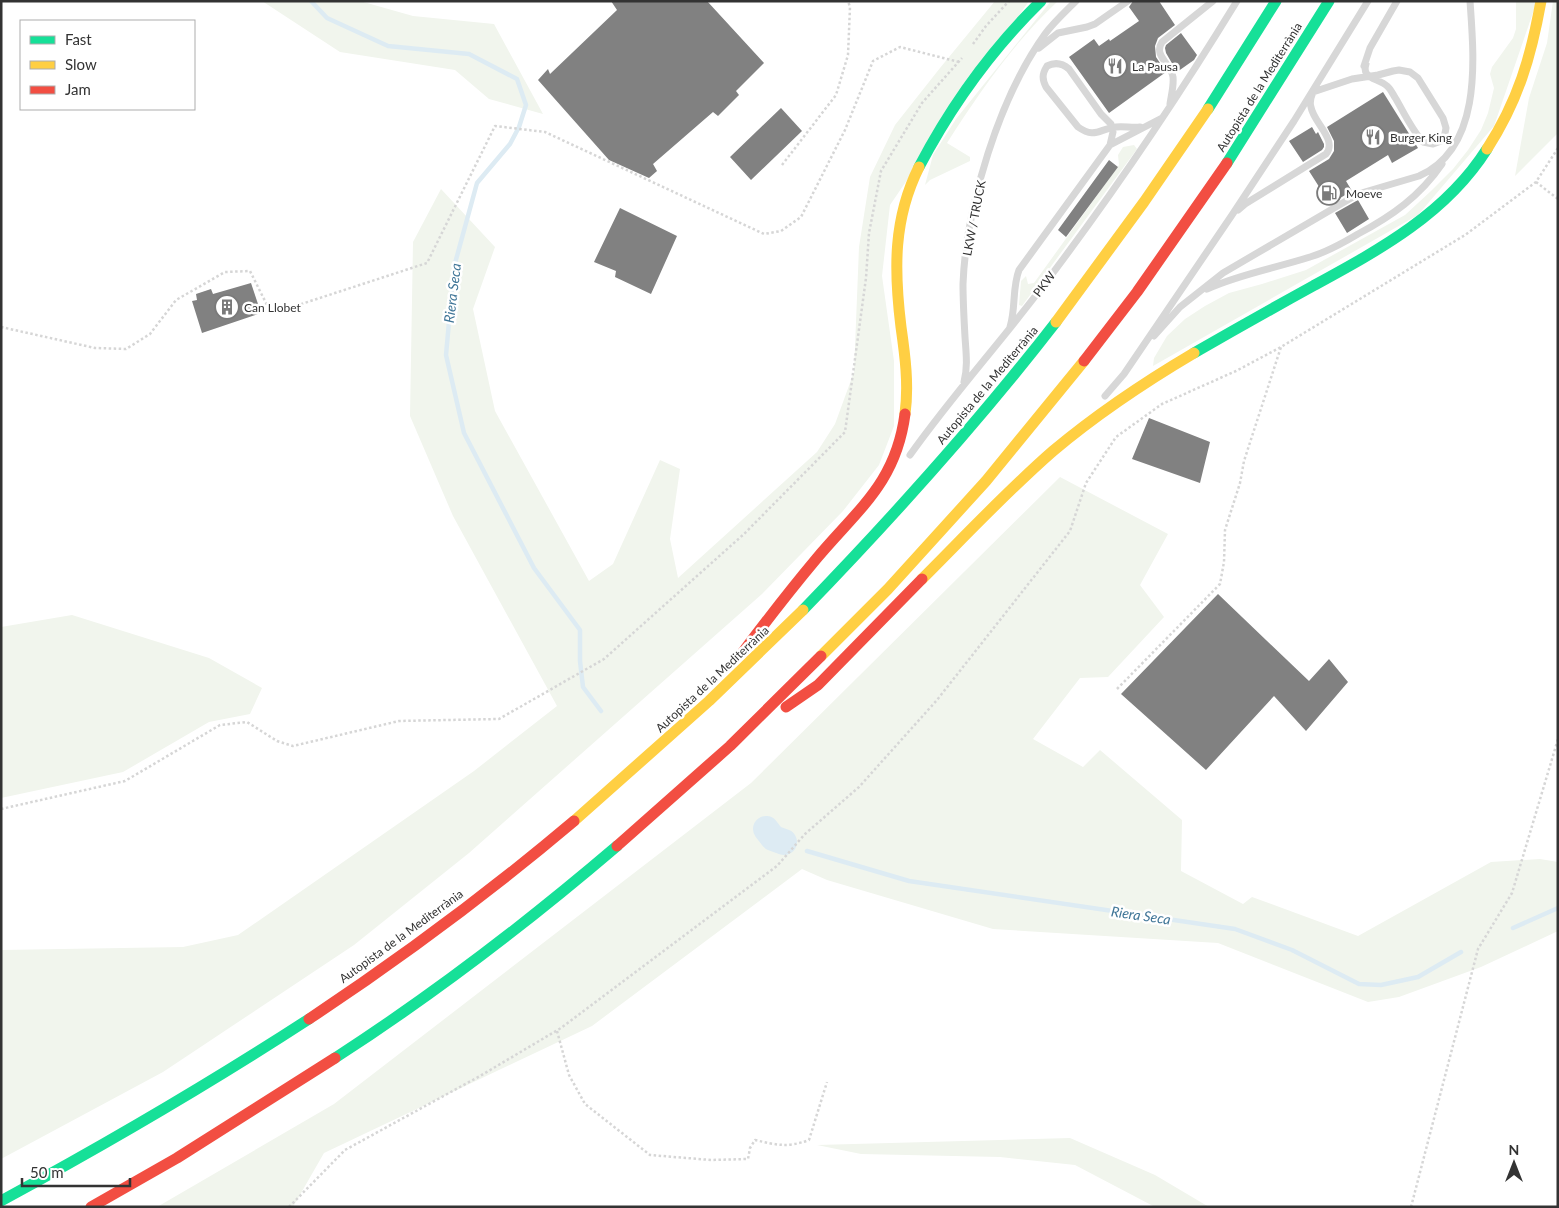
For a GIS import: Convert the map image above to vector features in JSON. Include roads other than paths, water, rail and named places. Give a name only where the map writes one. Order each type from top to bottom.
[{"type":"highway","points":[[703,707],[769,616],[826,547],[870,498],[890,467],[898,450],[906,414],[907,396],[906,360],[898,305],[896,269],[898,236],[904,202],[918,168],[964,94],[1004,40],[1041,1]]},
{"type":"highway","name":"Autopista de la Mediterrània","points":[[1,1201],[125,1133],[196,1091],[284,1035],[372,975],[514,870],[596,802],[703,707],[780,634],[853,559],[925,481],[996,398],[1062,316],[1123,233],[1191,135],[1276,1]]},
{"type":"highway","name":"Autopista de la Mediterrània","points":[[91,1207],[267,1102],[355,1045],[442,984],[583,875],[730,746],[888,589],[986,481],[1096,347],[1201,203],[1259,115],[1329,1]]},
{"type":"highway","points":[[730,746],[818,685],[991,509],[1053,452],[1098,416],[1195,352],[1387,245],[1429,215],[1451,194],[1488,150],[1505,121],[1528,68],[1541,1]]},
{"type":"highway","points":[[769,616],[862,519],[910,456]]},
{"type":"lane","name":"LKW / TRUCK","points":[[961,388],[967,367],[963,306],[965,261],[973,214],[985,163],[1002,113],[1031,56],[1059,17],[1076,1]]},
{"type":"lane","name":"LKW / TRUCK","points":[[1031,56],[1058,33],[1095,24],[1128,1]]},
{"type":"lane","name":"PKW","points":[[1170,107],[1173,78],[1170,68],[1161,56],[1160,45],[1213,1]]},
{"type":"lane","name":"PKW","points":[[910,456],[961,388],[1008,331],[1099,210],[1170,107],[1237,1]]},
{"type":"lane","points":[[1099,403],[1118,381],[1232,215],[1313,92],[1368,1]]},
{"type":"lane","points":[[1313,92],[1352,79],[1368,76],[1399,70],[1414,74],[1443,118],[1446,128],[1444,138],[1432,144],[1423,142],[1386,85],[1368,76],[1365,71],[1370,48],[1397,1]]},
{"type":"lane","points":[[1194,296],[1222,283],[1312,257],[1337,246],[1386,219],[1406,204],[1433,176],[1450,152],[1466,117],[1474,70],[1470,1]]},
{"type":"lane","points":[[1008,331],[1012,319],[1015,280],[1018,270],[1113,139],[1112,128],[1109,120],[1101,114],[1070,69],[1057,63],[1047,66],[1044,71],[1043,81],[1078,127],[1093,134],[1112,128],[1145,127]]},
{"type":"lane","points":[[1352,79],[1361,72],[1366,64]]},
{"type":"lane","points":[[1232,215],[1245,204],[1326,154],[1329,150],[1328,139],[1310,106],[1313,92]]},
{"type":"lane","points":[[1110,145],[1163,117]]},
{"type":"lane","points":[[1136,355],[1180,307],[1223,273],[1358,194],[1428,172],[1450,152]]},
{"type":"lane","points":[[1053,452],[1092,410]]},
{"type":"waterway","name":"Riera Seca","points":[[311,1],[327,18],[388,46],[469,54],[517,79],[526,105],[519,127],[510,144],[477,183],[454,267],[446,355],[464,433],[534,568],[580,630],[580,661],[583,687],[601,711]]},
{"type":"waterway","name":"Riera Seca","points":[[766,829],[773,838],[784,842]]},
{"type":"waterway","name":"Riera Seca","points":[[807,851],[909,881],[1235,929],[1292,950],[1359,984],[1381,985],[1418,977],[1461,952]]},
{"type":"waterway","name":"Riera Seca","points":[[1513,928],[1558,908]]},
{"type":"place","name":"La Pausa","points":[[1115,66]]},
{"type":"place","name":"Burger King","points":[[1373,137]]},
{"type":"place","name":"Moeve","points":[[1329,193]]},
{"type":"place","name":"Can Llobet","points":[[227,307]]}]
